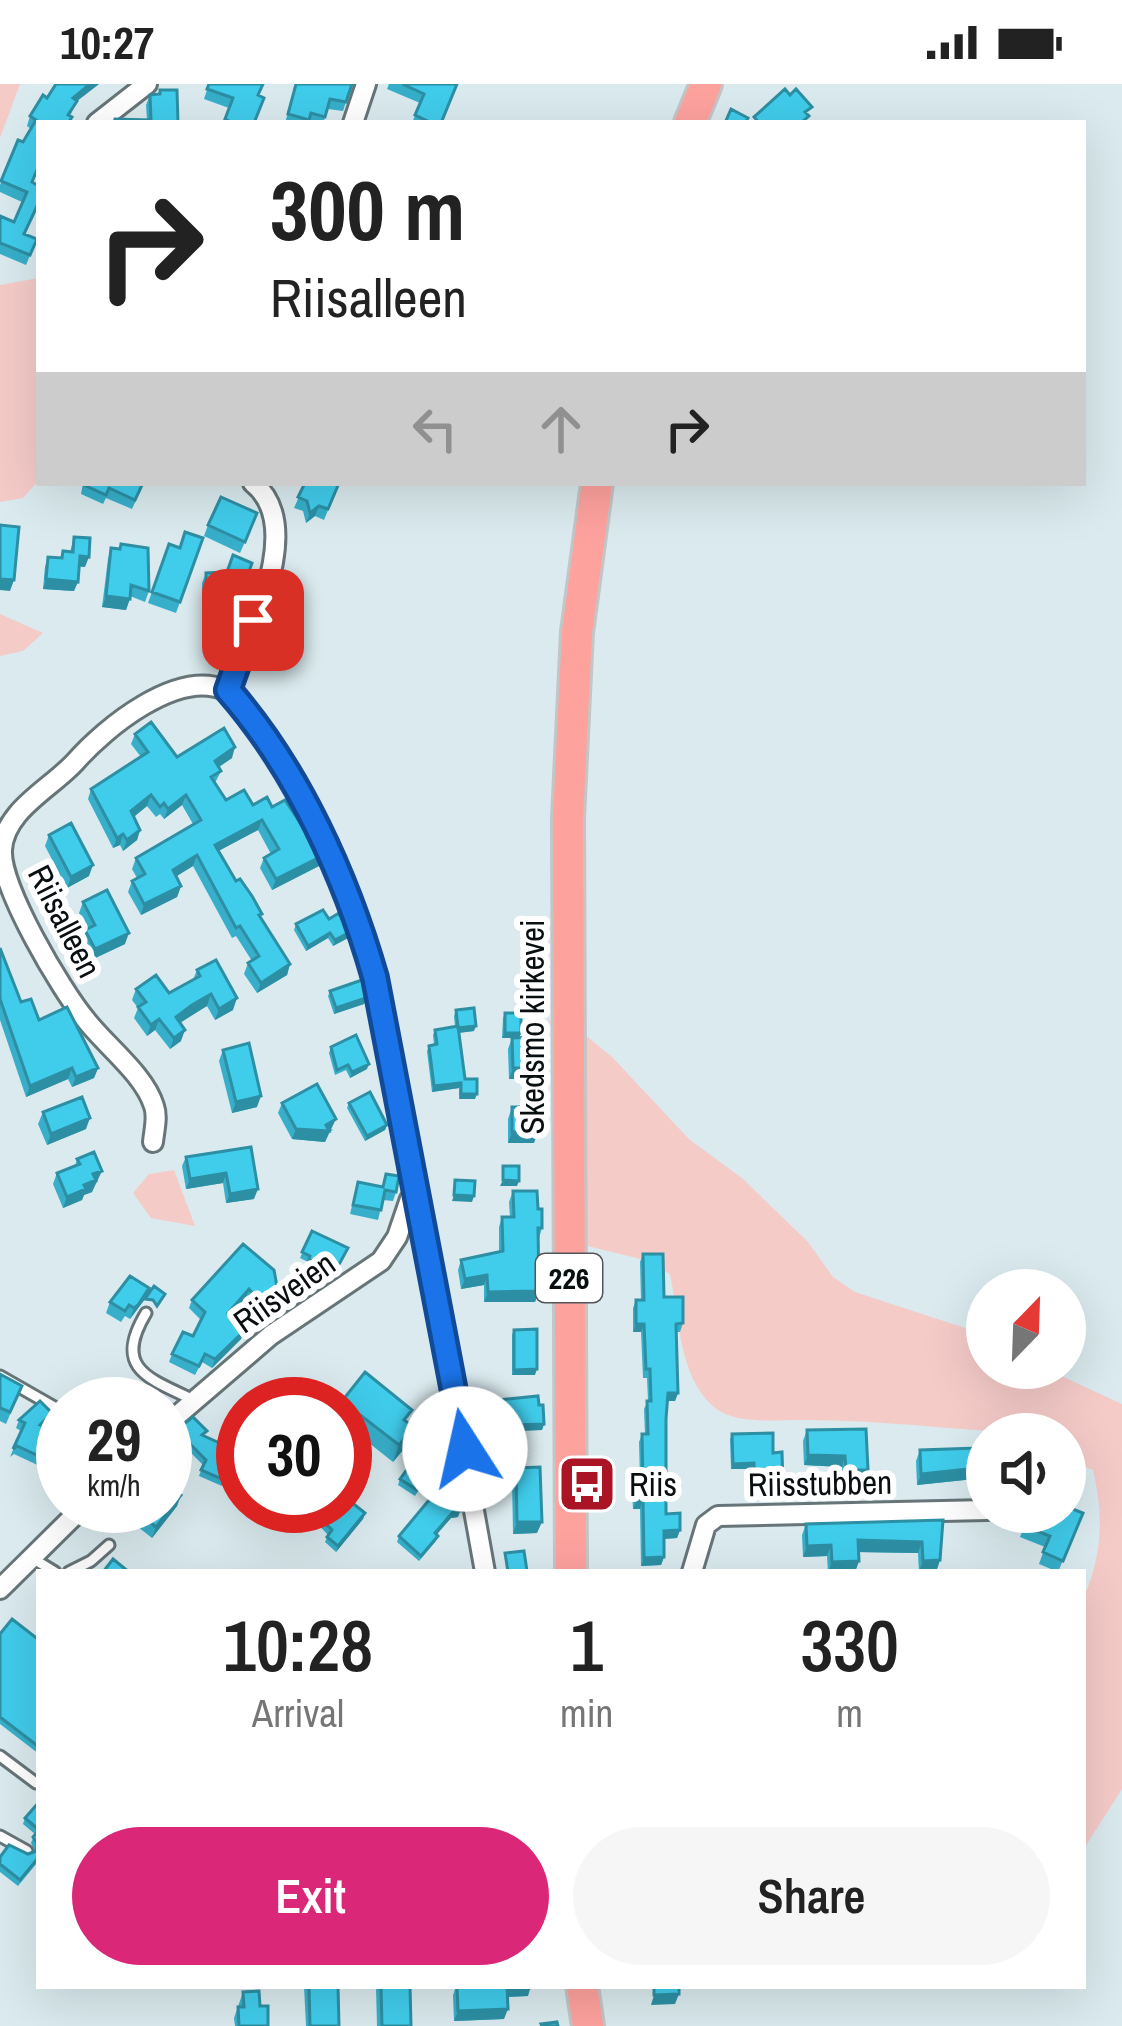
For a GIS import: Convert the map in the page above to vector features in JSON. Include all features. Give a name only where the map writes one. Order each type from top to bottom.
[{"type":"highway","points":[[692,120],[706,84]]},
{"type":"highway","name":"Skedsmo kirkevei","points":[[571,1569],[568,818],[577,632],[597,486]]},
{"type":"highway","points":[[582,1989],[588,2026]]},
{"type":"street","points":[[101,120],[147,84]]},
{"type":"street","points":[[354,120],[367,84]]},
{"type":"street","points":[[258,486],[267,494],[273,513],[278,536],[275,560],[228,690],[262,730],[353,907],[375,978],[484,1569]]},
{"type":"street","name":"Riisalleen","points":[[153,1142],[154,1106],[140,1082],[83,1017],[52,968],[6,880],[2,853],[13,819],[105,732],[175,691],[196,687],[228,690]]},
{"type":"street","name":"Riisveien","points":[[194,1400],[271,1335],[381,1261],[417,1193]]},
{"type":"street","name":"Riisstubben","points":[[693,1569],[706,1525],[718,1516],[966,1510]]},
{"type":"street","points":[[0,1589],[57,1533]]},
{"type":"lane","points":[[146,1312],[132,1336],[133,1358],[156,1382],[194,1400]]},
{"type":"lane","points":[[0,1376],[36,1397]]},
{"type":"lane","points":[[75,1569],[109,1545]]},
{"type":"lane","points":[[32,1558],[50,1569]]},
{"type":"lane","points":[[0,1756],[36,1783]]},
{"type":"lane","points":[[0,1836],[27,1851]]},
{"type":"shaded area","points":[[0,84],[20,84],[0,138]]},
{"type":"shaded area","points":[[36,279],[36,483],[23,498],[0,502],[0,285]]},
{"type":"shaded area","points":[[0,614],[43,633],[23,651],[0,656]]},
{"type":"shaded area","points":[[548,1019],[580,1031],[612,1057],[689,1139],[743,1179],[808,1242],[833,1277],[855,1292],[966,1329],[966,1389],[1086,1387],[1122,1404],[1122,1789],[1086,1845],[1086,1590],[1100,1530],[1093,1470],[1086,1468],[1086,1413],[966,1413],[966,1430],[736,1417],[718,1410],[695,1383],[670,1274],[645,1260],[579,1244],[556,1034]]},
{"type":"shaded area","points":[[174,1170],[195,1226],[151,1218],[133,1193],[149,1174]]},
{"type":"building","points":[[56,84],[90,84],[73,98],[77,101],[68,115],[70,120],[30,116],[43,95],[47,98]]},
{"type":"building","points":[[209,84],[263,84],[258,95],[264,98],[255,120],[227,120],[233,98],[207,89]]},
{"type":"building","points":[[296,84],[352,84],[346,102],[330,99],[325,117],[311,113],[309,120],[288,114]]},
{"type":"building","points":[[402,84],[457,84],[442,120],[415,115],[424,94]]},
{"type":"building","points":[[785,89],[790,95],[796,89],[812,107],[804,120],[754,117]]},
{"type":"building","points":[[160,90],[177,90],[178,120],[151,120],[150,95]]},
{"type":"building","points":[[731,109],[748,118],[747,120],[726,120]]},
{"type":"building","points":[[36,120],[32,182],[36,184],[36,208],[24,234],[36,239],[30,255],[0,243],[0,216],[14,222],[27,192],[1,181],[18,140],[23,142]]},
{"type":"building","points":[[86,486],[142,486],[135,500],[109,488],[106,495]]},
{"type":"building","points":[[304,486],[338,486],[328,509],[319,506],[310,513],[307,501],[298,497]]},
{"type":"building","points":[[221,497],[257,513],[245,542],[208,525]]},
{"type":"building","points":[[0,525],[19,527],[14,580],[0,579]]},
{"type":"building","points":[[185,532],[203,538],[180,602],[152,592],[169,544],[180,548]]},
{"type":"building","points":[[74,537],[90,538],[89,557],[80,556],[78,582],[46,579],[48,557],[62,558],[63,551],[73,552]]},
{"type":"building","points":[[121,544],[148,548],[149,591],[131,585],[130,599],[106,596],[111,548],[120,549]]},
{"type":"building","points":[[233,555],[252,563],[241,594],[234,595],[235,611],[207,613],[206,573],[227,572]]},
{"type":"building","points":[[151,722],[177,757],[224,728],[235,747],[215,761],[221,771],[211,777],[226,800],[244,790],[253,805],[267,797],[272,807],[285,800],[322,856],[276,879],[264,858],[279,849],[262,820],[215,845],[236,881],[240,879],[252,896],[290,964],[261,983],[248,963],[259,956],[240,926],[236,928],[197,855],[173,870],[181,886],[144,904],[132,881],[145,874],[136,858],[201,820],[186,795],[168,809],[151,795],[131,811],[140,830],[127,840],[123,834],[117,838],[91,789],[148,752],[135,734]]},
{"type":"building","points":[[71,823],[93,865],[71,877],[49,835]]},
{"type":"building","points":[[107,890],[129,933],[95,949],[85,930],[95,925],[83,902]]},
{"type":"building","points":[[323,910],[329,919],[339,913],[350,932],[335,940],[330,933],[308,946],[296,924]]},
{"type":"building","points":[[0,948],[21,1002],[31,999],[39,1020],[67,1007],[98,1068],[76,1077],[72,1068],[30,1086],[0,999]]},
{"type":"building","points":[[216,960],[237,998],[219,1009],[211,994],[192,1005],[176,1017],[185,1030],[174,1038],[159,1019],[151,1025],[138,1007],[146,1002],[136,989],[156,975],[169,993],[200,976],[197,970]]},
{"type":"building","points":[[362,980],[366,998],[336,1008],[330,991]]},
{"type":"building","points":[[474,1008],[476,1026],[458,1028],[456,1010]]},
{"type":"building","points":[[505,1013],[521,1013],[521,1033],[505,1033]]},
{"type":"building","points":[[458,1026],[465,1079],[477,1079],[477,1094],[461,1094],[461,1083],[434,1086],[429,1046],[437,1044],[435,1030]]},
{"type":"building","points":[[356,1035],[369,1064],[352,1072],[348,1065],[337,1070],[331,1047]]},
{"type":"building","points":[[536,1037],[537,1068],[513,1068],[512,1038]]},
{"type":"building","points":[[249,1043],[261,1096],[236,1102],[223,1050]]},
{"type":"building","points":[[317,1084],[336,1119],[326,1125],[329,1131],[296,1129],[282,1103]]},
{"type":"building","points":[[370,1092],[387,1125],[367,1136],[349,1103]]},
{"type":"building","points":[[82,1097],[90,1118],[51,1134],[43,1112]]},
{"type":"building","points":[[512,1107],[537,1107],[538,1132],[512,1132]]},
{"type":"building","points":[[251,1147],[258,1189],[230,1194],[226,1173],[190,1179],[186,1157]]},
{"type":"building","points":[[94,1152],[102,1171],[93,1174],[96,1180],[84,1185],[86,1189],[67,1197],[57,1173]]},
{"type":"building","points":[[503,1166],[519,1166],[519,1181],[503,1180]]},
{"type":"building","points":[[386,1174],[399,1176],[396,1192],[385,1190],[381,1210],[353,1205],[358,1182],[383,1187]]},
{"type":"building","points":[[455,1180],[475,1181],[474,1196],[454,1195]]},
{"type":"building","points":[[513,1191],[537,1191],[538,1209],[542,1209],[539,1291],[488,1292],[487,1275],[465,1279],[461,1260],[503,1251],[502,1217],[514,1217]]},
{"type":"building","points":[[312,1231],[348,1248],[336,1270],[309,1260],[302,1252]]},
{"type":"building","points":[[243,1244],[274,1270],[280,1303],[268,1313],[249,1289],[228,1313],[244,1331],[215,1359],[205,1354],[199,1366],[172,1354],[183,1332],[193,1336],[205,1312],[192,1300]]},
{"type":"building","points":[[643,1254],[663,1254],[664,1297],[683,1297],[683,1323],[676,1324],[678,1393],[668,1393],[666,1419],[666,1514],[680,1513],[680,1530],[664,1531],[664,1557],[644,1558],[643,1500],[636,1501],[635,1482],[643,1482],[642,1434],[648,1434],[647,1401],[651,1401],[644,1324],[636,1324],[636,1300],[644,1300]]},
{"type":"building","points":[[130,1276],[149,1288],[138,1305],[129,1305],[125,1311],[110,1302]]},
{"type":"building","points":[[154,1286],[165,1294],[157,1306],[145,1299]]},
{"type":"building","points":[[537,1329],[537,1369],[514,1370],[514,1330]]},
{"type":"building","points":[[0,1374],[22,1386],[10,1412],[0,1408]]},
{"type":"building","points":[[372,1378],[412,1410],[404,1420],[414,1427],[399,1445],[372,1424]]},
{"type":"building","points":[[538,1396],[544,1424],[515,1425],[515,1415],[479,1419],[477,1402]]},
{"type":"building","points":[[36,1405],[36,1455],[17,1446],[13,1449],[25,1423],[19,1420]]},
{"type":"building","points":[[192,1418],[207,1431],[202,1435],[216,1441],[216,1477],[201,1470],[206,1460],[192,1446]]},
{"type":"building","points":[[866,1429],[868,1470],[846,1470],[845,1456],[808,1455],[807,1430]]},
{"type":"building","points":[[773,1433],[773,1453],[782,1452],[783,1483],[755,1484],[754,1463],[733,1464],[732,1434]]},
{"type":"building","points":[[966,1448],[966,1469],[921,1474],[920,1450]]},
{"type":"building","points":[[411,1464],[427,1475],[417,1490],[400,1479]]},
{"type":"building","points":[[540,1467],[542,1522],[517,1522],[516,1468]]},
{"type":"building","points":[[457,1489],[460,1511],[453,1512],[421,1556],[399,1536],[435,1493]]},
{"type":"building","points":[[943,1520],[940,1560],[923,1561],[922,1542],[858,1540],[859,1561],[832,1562],[831,1545],[807,1546],[806,1524]]},
{"type":"building","points":[[330,1533],[349,1533],[338,1546],[327,1537]]},
{"type":"building","points":[[1042,1533],[1075,1533],[1063,1561],[1043,1552],[1050,1536]]},
{"type":"building","points":[[524,1551],[527,1569],[508,1569],[505,1553]]},
{"type":"building","points":[[113,1559],[125,1569],[105,1569]]},
{"type":"building","points":[[12,1619],[36,1638],[36,1745],[0,1717],[0,1634]]},
{"type":"building","points":[[36,1805],[36,1827],[25,1818]]},
{"type":"building","points":[[9,1845],[28,1854],[36,1851],[36,1861],[20,1880],[0,1864]]},
{"type":"building","points":[[309,1989],[338,1989],[339,2026],[310,2026]]},
{"type":"building","points":[[381,1989],[410,1989],[411,2026],[382,2026]]},
{"type":"building","points":[[457,1989],[507,1989],[508,2009],[458,2011]]},
{"type":"building","points":[[654,1989],[679,1989],[679,1994],[654,1995]]},
{"type":"building","points":[[259,1991],[260,2006],[268,2006],[268,2026],[239,2026],[243,1992]]},
{"type":"place","name":"Riis","points":[[587,1484]]},
{"type":"route","points":[[253,620],[228,690],[262,730],[353,907],[375,978],[465,1449]]}]
